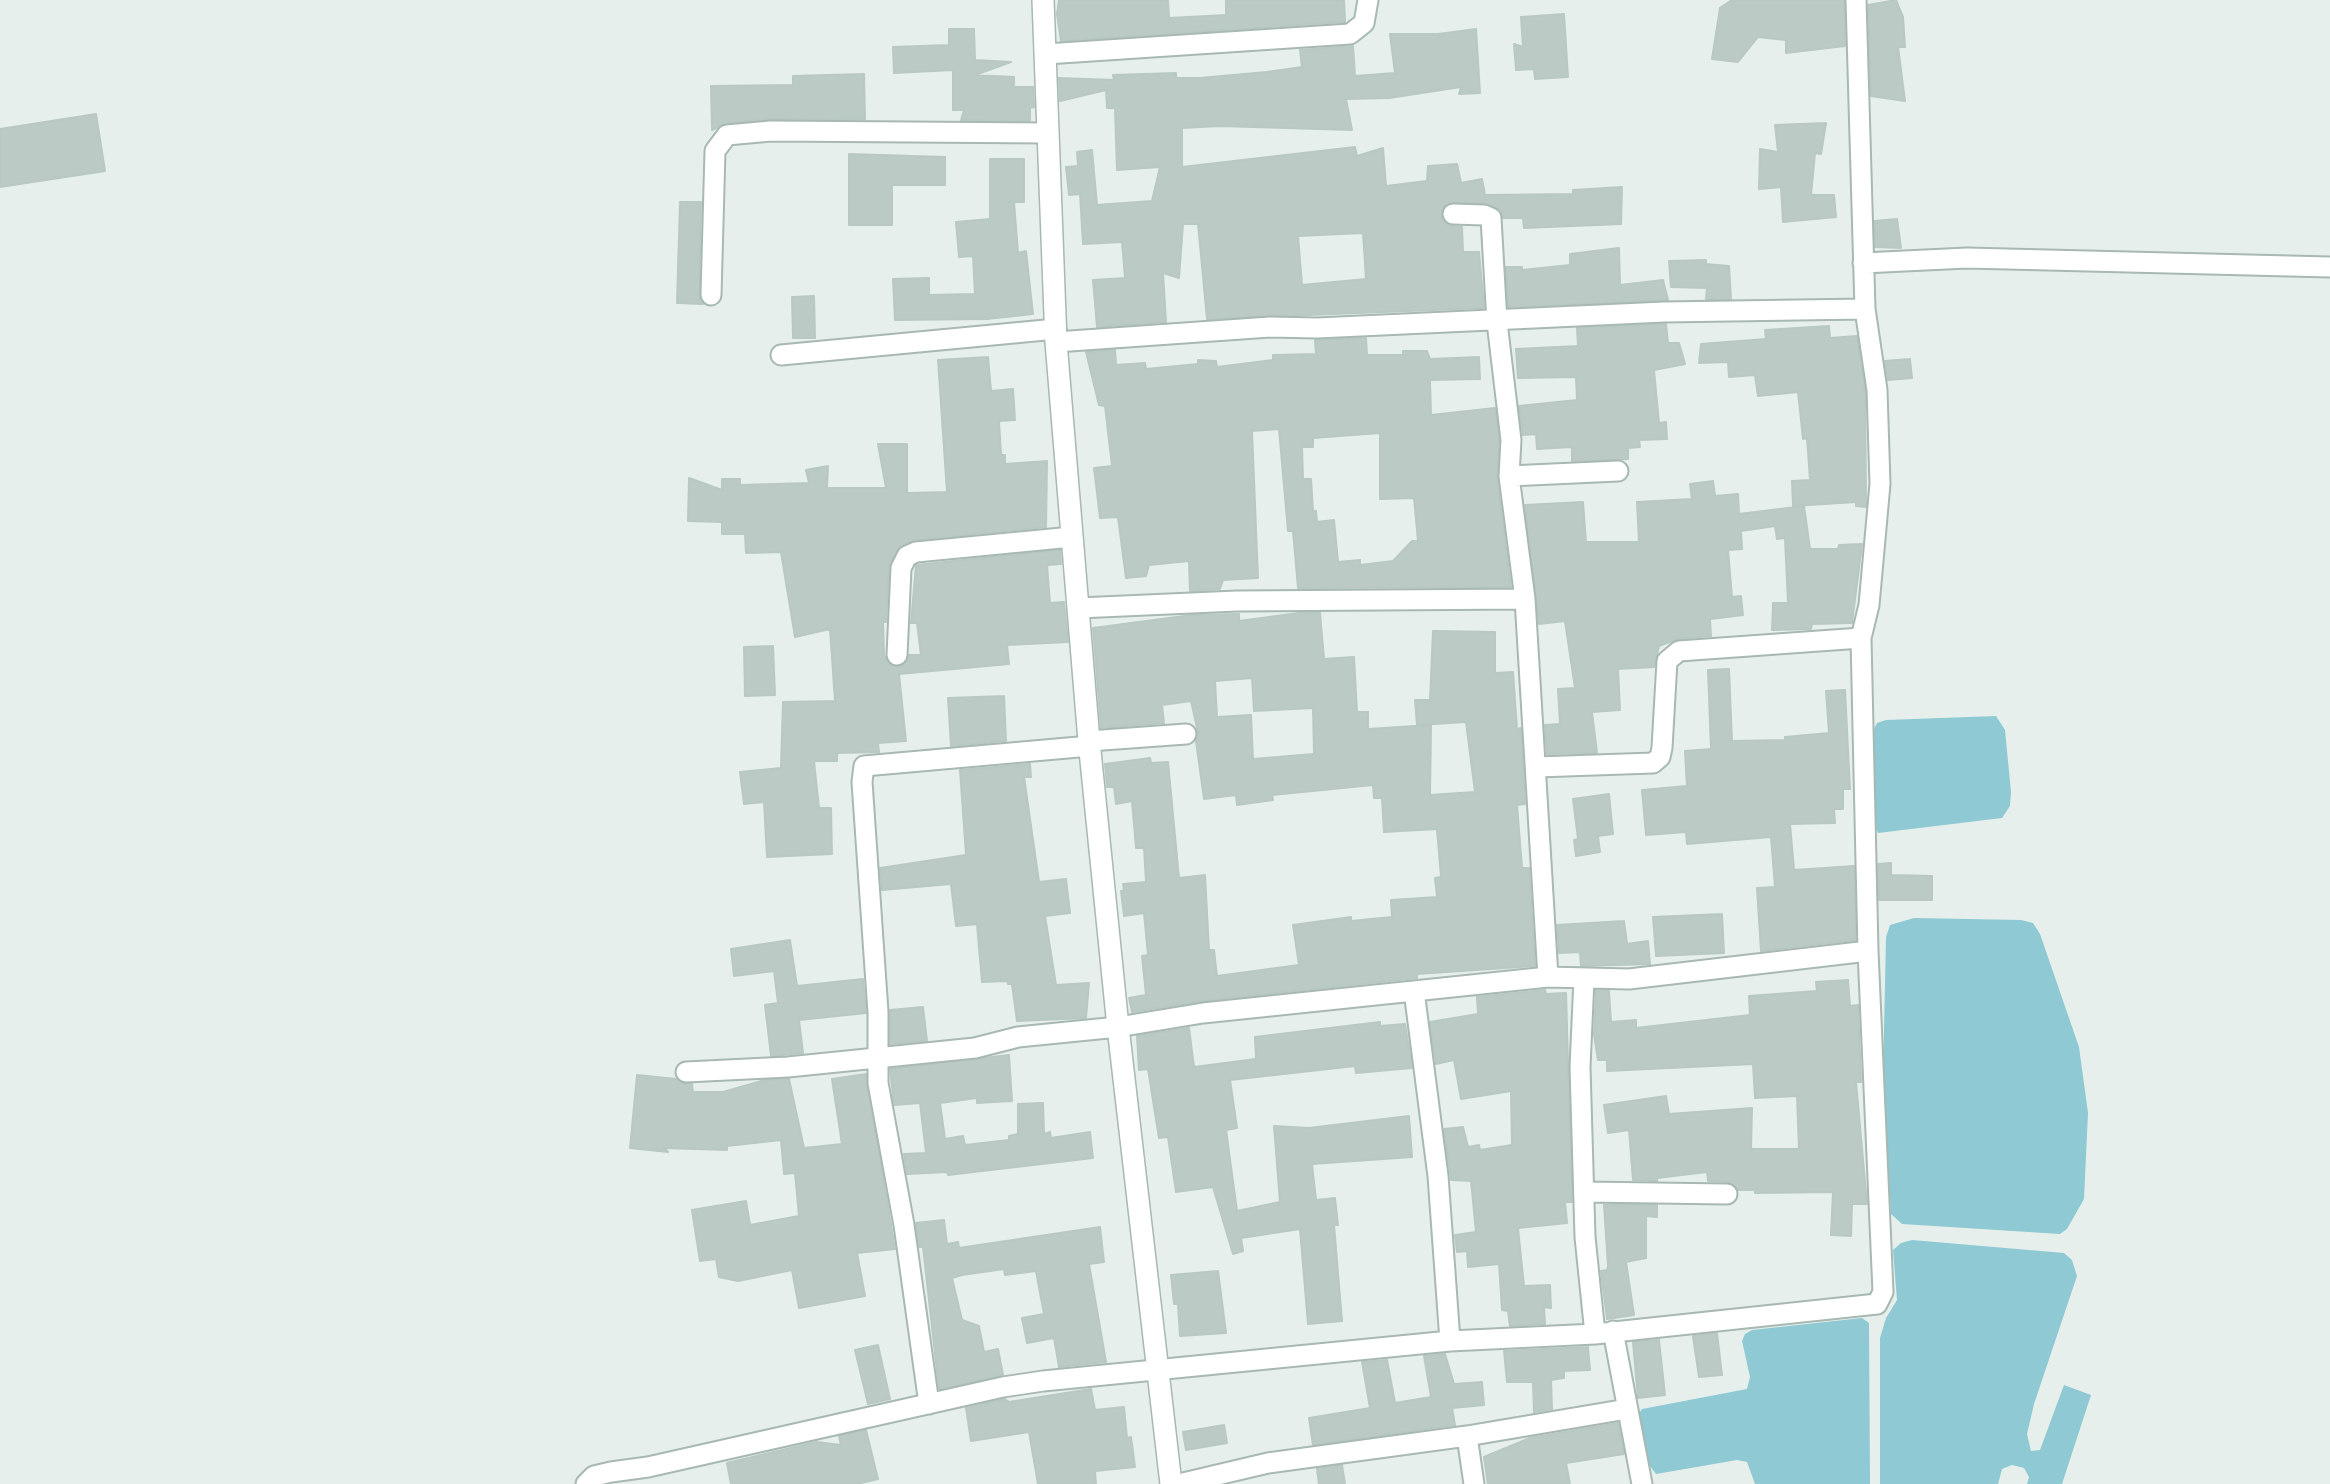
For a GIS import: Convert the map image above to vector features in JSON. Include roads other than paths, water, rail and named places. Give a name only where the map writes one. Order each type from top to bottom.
[{"type":"street","points":[[1043,0],[1056,336],[1089,743],[1118,1027],[1171,1484]]},
{"type":"street","points":[[1046,54],[1350,34],[1364,23],[1368,0]]},
{"type":"street","points":[[586,1484],[594,1476],[611,1472],[648,1467],[1003,1387],[1157,1368],[1450,1341],[1604,1333],[1877,1304],[1884,1292],[1868,951],[1861,638],[1869,605],[1880,484],[1877,390],[1865,309],[1856,0]]},
{"type":"street","points":[[711,295],[715,151],[727,135],[771,131],[1048,132]]},
{"type":"street","points":[[1453,214],[1484,215],[1491,218],[1497,322],[1511,440],[1509,476],[1525,599],[1548,977]]},
{"type":"street","points":[[1863,263],[1967,258],[2330,267]]},
{"type":"street","points":[[781,355],[1056,336],[1270,327],[1497,322],[1664,313],[1865,309]]},
{"type":"street","points":[[1509,476],[1618,471]]},
{"type":"street","points":[[897,655],[901,568],[907,556],[916,552],[1072,537]]},
{"type":"street","points":[[1078,608],[1237,601],[1525,599]]},
{"type":"street","points":[[1537,767],[1653,763],[1660,757],[1662,748],[1667,661],[1679,651],[1861,638]]},
{"type":"street","points":[[929,1404],[904,1225],[878,1083],[879,1058],[862,782],[864,766],[1186,734]]},
{"type":"street","points":[[686,1072],[975,1048],[1018,1037],[1118,1027],[1203,1013],[1548,977],[1629,979],[1868,951]]},
{"type":"street","points":[[1584,979],[1580,1067],[1586,1252],[1604,1333],[1627,1409],[1643,1484]]},
{"type":"street","points":[[1414,991],[1438,1176],[1450,1341]]},
{"type":"street","points":[[1585,1192],[1727,1194]]},
{"type":"street","points":[[1180,1484],[1268,1463],[1467,1436],[1627,1409]]},
{"type":"street","points":[[1467,1436],[1474,1484]]},
{"type":"water","points":[[1996,716],[2005,730],[2011,792],[2010,806],[2002,818],[1878,833],[1874,822],[1873,731],[1877,723],[1886,720]]},
{"type":"water","points":[[1914,918],[2021,920],[2033,923],[2040,934],[2079,1047],[2088,1113],[2084,1199],[2067,1229],[2060,1234],[1902,1224],[1891,1214],[1883,1078],[1886,937],[1890,925]]},
{"type":"water","points":[[1912,1240],[2064,1253],[2072,1260],[2077,1276],[2034,1404],[2027,1434],[2031,1451],[2040,1450],[2064,1385],[2091,1395],[2062,1484],[2027,1484],[2029,1477],[2024,1468],[2012,1465],[2002,1469],[1998,1484],[1880,1484],[1880,1338],[1886,1318],[1897,1300],[1893,1250],[1901,1243]]},
{"type":"water","points":[[1862,1318],[1869,1323],[1870,1484],[1755,1484],[1747,1462],[1737,1460],[1656,1474],[1650,1466],[1637,1416],[1642,1409],[1747,1389],[1750,1377],[1742,1341],[1745,1334],[1752,1330]]}]
